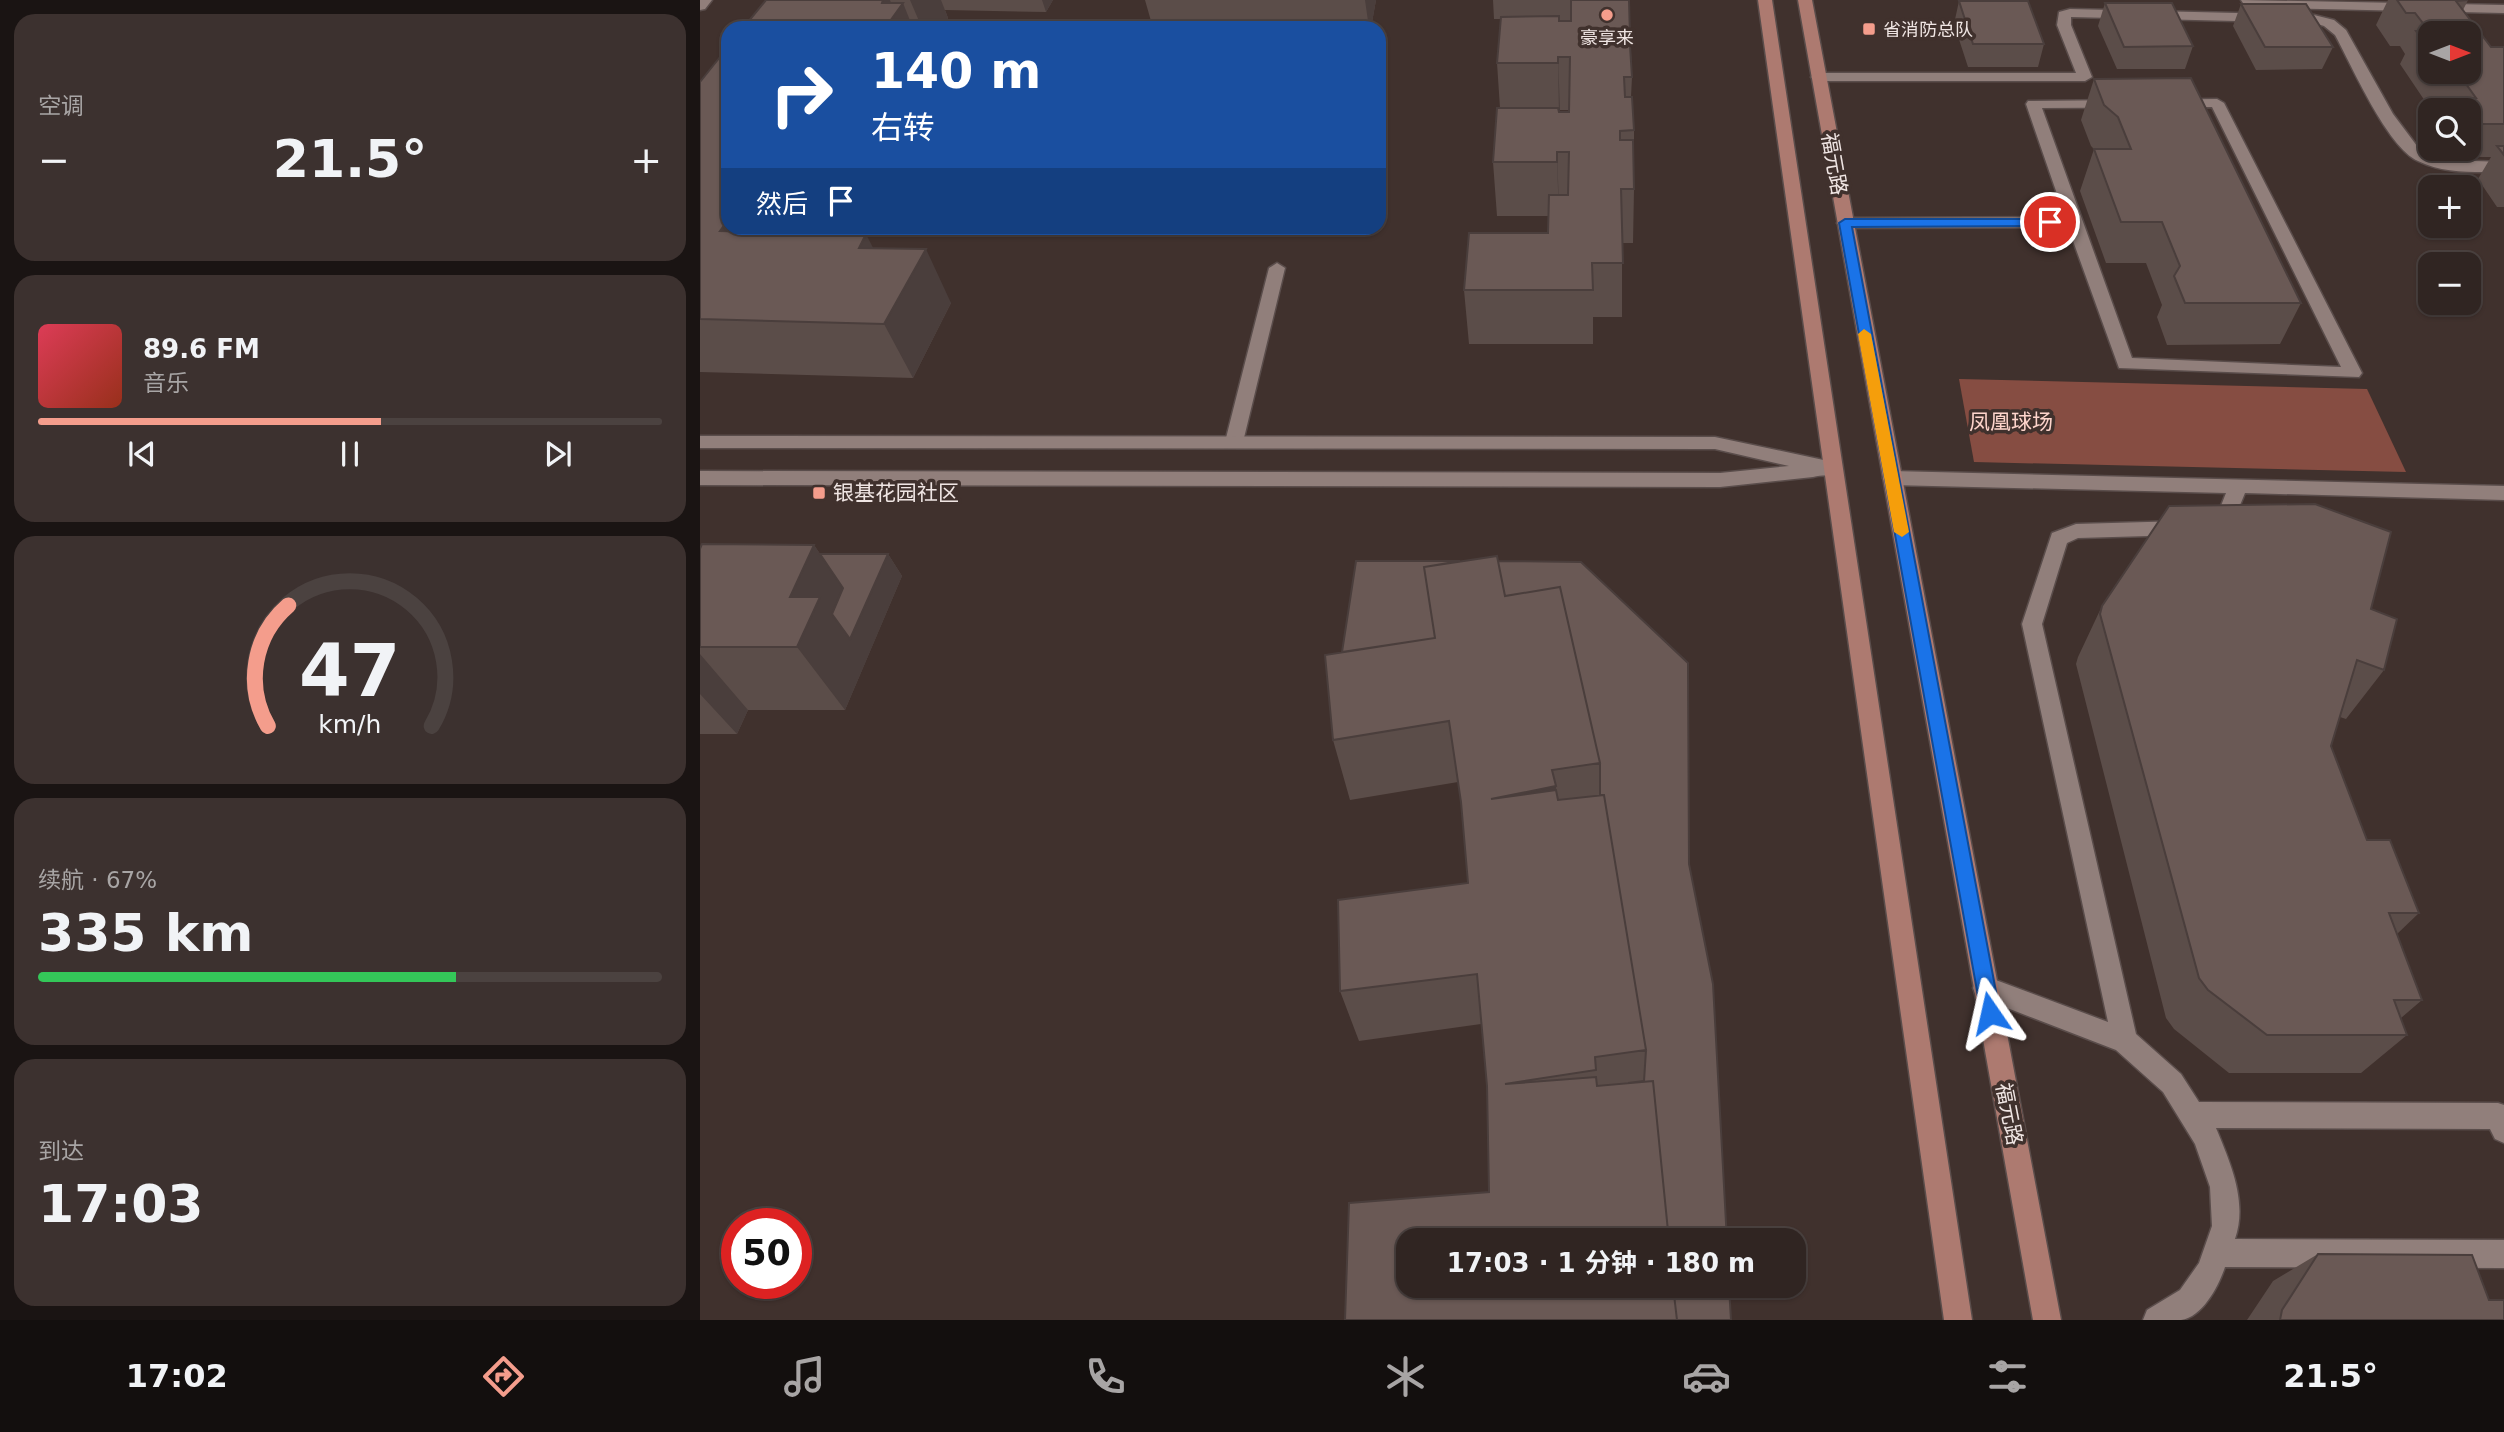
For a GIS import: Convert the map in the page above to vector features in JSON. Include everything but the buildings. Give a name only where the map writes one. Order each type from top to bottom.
[{"type":"main road","name":"福元路","points":[[1765,0],[1958,1320]]},
{"type":"main road","name":"福元路","points":[[1805,0],[2047,1320]]},
{"type":"street","points":[[700,6],[705,0]]},
{"type":"street","points":[[2248,0],[2272,4],[2437,4],[2504,9]]},
{"type":"street","points":[[1818,77],[2085,77],[2064,25],[2064,15],[2070,13],[2314,19],[2329,23],[2341,33],[2395,126],[2415,153],[2442,164],[2504,167]]},
{"type":"street","points":[[2217,103],[2353,373],[2126,364],[2076,222],[2034,104],[2217,103]]},
{"type":"street","points":[[1845,223],[2076,222]]},
{"type":"street","points":[[1234,442],[1277,268]]},
{"type":"street","points":[[700,442],[1715,443],[1833,468]]},
{"type":"street","points":[[700,478],[1720,480],[1833,468]]},
{"type":"street","points":[[1892,478],[2504,493]]},
{"type":"street","points":[[2125,1041],[2032,624],[2059,538],[2076,531],[2222,527],[2238,486]]},
{"type":"street","points":[[1985,988],[2125,1041],[2172,1083],[2206,1137],[2224,1187],[2225,1226],[2210,1271],[2190,1300],[2157,1320]]},
{"type":"street","points":[[2192,1115],[2498,1116],[2504,1130]]},
{"type":"street","points":[[2217,1253],[2504,1254]]},
{"type":"green space","name":"凤凰球场","points":[[1959,379],[2367,389],[2406,472],[1974,462]]},
{"type":"slow traffic","points":[[1864,334],[1902,532]]},
{"type":"place","name":"豪享来","points":[[1607,15]]},
{"type":"place","name":"省消防总队","points":[[1869,29]]},
{"type":"place","name":"银基花园社区","points":[[819,493]]},
{"type":"route","points":[[1990,1013],[1845,223],[2050,222]]}]
